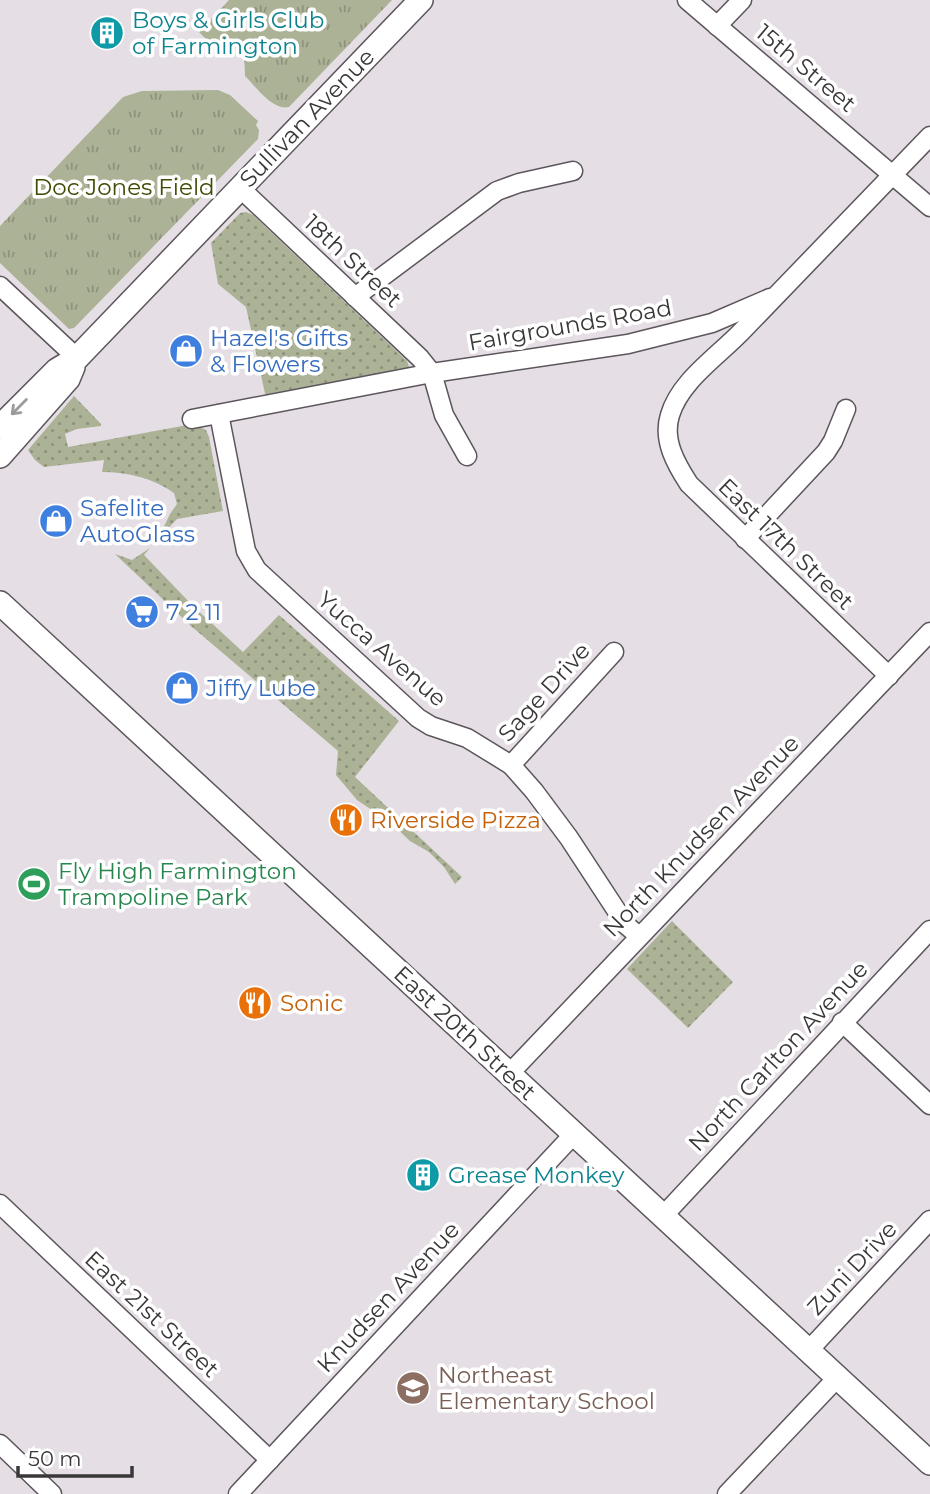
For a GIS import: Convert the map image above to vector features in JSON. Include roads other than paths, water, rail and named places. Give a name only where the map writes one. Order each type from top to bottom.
[{"type":"main road","name":"Sullivan Avenue","points":[[0,427],[57,370],[77,358],[421,0]]},
{"type":"main road","name":"Sullivan Avenue","points":[[0,457],[68,379],[77,358]]},
{"type":"main road","name":"East 20th Street","points":[[0,603],[930,1463]]},
{"type":"street","name":"15th Street","points":[[687,0],[930,207]]},
{"type":"street","points":[[717,26],[742,0]]},
{"type":"street","name":"Fairgrounds Road","points":[[192,419],[432,373],[628,344],[712,323],[776,296],[930,136]]},
{"type":"street","points":[[355,298],[497,191],[519,183],[573,171]]},
{"type":"street","name":"18th Street","points":[[239,187],[420,358],[432,373]]},
{"type":"street","points":[[0,286],[77,358]]},
{"type":"street","name":"East 17th Street","points":[[776,296],[681,393],[668,419],[672,453],[689,484],[889,676]]},
{"type":"street","points":[[432,373],[444,415],[467,456]]},
{"type":"street","points":[[745,539],[826,452],[846,409]]},
{"type":"street","name":"Yucca Avenue","points":[[219,414],[246,551],[257,570],[418,718],[431,726],[467,738],[511,765],[569,838],[626,925],[639,936]]},
{"type":"street","name":"North Knudsen Avenue","points":[[509,1074],[930,632]]},
{"type":"street","name":"Sage Drive","points":[[511,765],[614,652]]},
{"type":"street","name":"North Carlton Avenue","points":[[663,1216],[930,930]]},
{"type":"street","points":[[842,1022],[930,1105]]},
{"type":"street","name":"Knudsen Avenue","points":[[238,1494],[573,1134]]},
{"type":"street","name":"East 21st Street","points":[[0,1204],[270,1460]]},
{"type":"street","name":"Zuni Drive","points":[[809,1350],[930,1220]]},
{"type":"street","points":[[727,1494],[838,1377]]},
{"type":"street","points":[[0,1444],[52,1494]]},
{"type":"place","name":"Boys & Girls Club of Farmington","points":[[107,33]]},
{"type":"place","name":"Hazel's Gifts & Flowers","points":[[186,351]]},
{"type":"place","name":"Safelite AutoGlass","points":[[56,521]]},
{"type":"place","name":"7 2 11","points":[[142,612]]},
{"type":"place","name":"Jiffy Lube","points":[[182,688]]},
{"type":"place","name":"Riverside Pizza","points":[[346,820]]},
{"type":"place","name":"Fly High Farmington Trampoline Park","points":[[34,884]]},
{"type":"place","name":"Sonic","points":[[255,1003]]},
{"type":"place","name":"Grease Monkey","points":[[423,1175]]},
{"type":"place","name":"Northeast Elementary School","points":[[413,1388]]},
{"type":"park label","name":"Doc Jones Field","points":[[124,187]]}]
